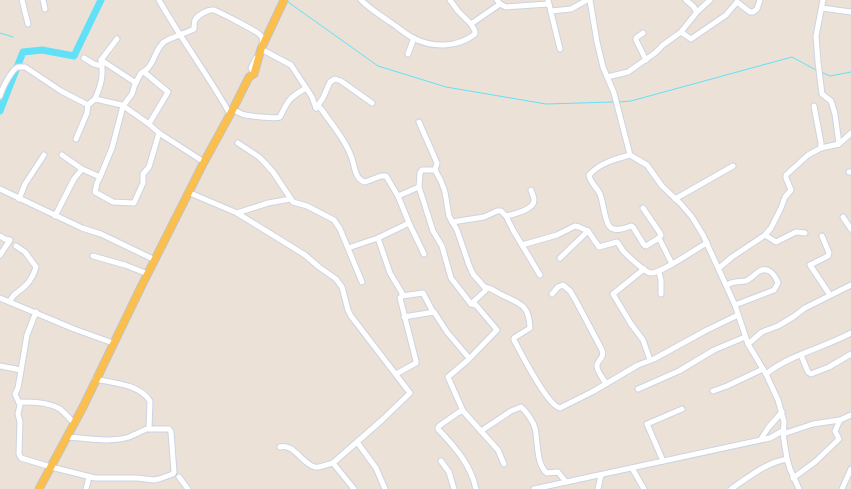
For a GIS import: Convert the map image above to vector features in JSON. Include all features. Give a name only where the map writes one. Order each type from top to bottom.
[{"type":"main road","points":[[41,488],[142,285],[190,193],[204,162],[232,112],[249,77],[254,74],[260,49],[284,0]]},
{"type":"street","points":[[22,0],[28,24]]},
{"type":"street","points":[[43,0],[45,9]]},
{"type":"street","points":[[159,0],[199,66],[211,80],[232,112],[278,118],[280,117],[287,102],[297,93],[306,88]]},
{"type":"street","points":[[361,0],[368,7],[414,38],[447,46],[462,41],[475,34],[471,24],[458,12],[450,0]]},
{"type":"street","points":[[551,11],[571,9],[589,0],[596,42],[603,67],[614,93],[630,155],[647,165],[662,186],[692,217],[707,242],[736,305],[748,344],[765,372],[782,412],[787,459],[793,478],[799,489]]},
{"type":"street","points":[[686,0],[697,12]]},
{"type":"street","points":[[607,77],[628,72],[646,60],[681,32],[697,12],[710,0]]},
{"type":"street","points":[[681,32],[691,39],[726,15],[737,2],[750,12],[753,12],[757,9],[760,0]]},
{"type":"street","points":[[823,0],[816,36],[818,62],[822,94],[831,100],[840,144]]},
{"type":"street","points":[[471,24],[499,2],[506,7],[548,2],[560,49]]},
{"type":"street","points":[[822,8],[851,12]]},
{"type":"street","points":[[159,132],[149,167],[143,174],[143,183],[134,203],[113,202],[95,192],[97,183],[112,148],[123,106],[132,94],[141,73],[144,72],[164,42],[194,29],[194,22],[196,19],[206,12],[213,10],[260,34],[263,41],[251,68],[254,74]]},
{"type":"street","points":[[643,33],[636,38],[636,40],[646,60]]},
{"type":"street","points":[[408,54],[414,38]]},
{"type":"street","points":[[76,139],[88,113],[88,105],[95,99],[102,77],[101,60],[118,40]]},
{"type":"street","points":[[260,49],[291,65],[306,88],[316,108]]},
{"type":"street","points":[[84,58],[94,64],[102,66]]},
{"type":"street","points":[[101,60],[136,83]]},
{"type":"street","points":[[0,96],[13,71],[18,67],[25,67],[61,91],[88,105]]},
{"type":"street","points":[[144,72],[168,92],[149,124]]},
{"type":"street","points":[[316,108],[323,98],[330,82],[335,79],[341,81],[372,103]]},
{"type":"street","points":[[95,99],[123,106],[204,162]]},
{"type":"street","points":[[814,106],[821,148]]},
{"type":"street","points":[[316,108],[319,107],[322,110],[343,140],[351,154],[354,168],[361,181],[365,182],[381,176],[386,176],[389,178],[424,254]]},
{"type":"street","points":[[419,122],[437,163],[435,170],[443,186],[448,212],[457,230],[470,269],[485,287],[516,300],[524,307],[530,328],[514,338],[514,340],[538,383],[558,408],[562,408],[638,365],[683,344],[706,330],[738,315]]},
{"type":"street","points":[[719,268],[765,235],[771,228],[785,197],[791,190],[786,175],[808,155],[821,148],[840,144],[851,133]]},
{"type":"street","points":[[238,143],[264,162],[273,172],[293,202],[307,206],[331,218],[337,224],[362,282]]},
{"type":"street","points":[[19,199],[25,184],[40,158],[44,155]]},
{"type":"street","points":[[62,155],[82,169],[100,177]]},
{"type":"street","points":[[630,155],[599,166],[589,175],[589,178],[600,194],[609,227],[617,229],[631,226],[634,227],[646,246],[659,238]]},
{"type":"street","points":[[675,199],[733,166]]},
{"type":"street","points":[[55,216],[74,179],[82,169]]},
{"type":"street","points":[[435,170],[421,170],[419,187],[433,231],[442,246],[450,275],[471,304],[476,305],[497,330],[448,377],[463,411],[498,450],[504,464]]},
{"type":"street","points":[[398,196],[419,187]]},
{"type":"street","points":[[0,189],[55,216],[126,245],[155,260]]},
{"type":"street","points":[[506,216],[530,208],[534,204],[531,190]]},
{"type":"street","points":[[190,193],[237,213],[305,255],[338,280],[342,287],[349,313],[409,391],[409,394],[333,463],[314,467],[286,447],[280,447]]},
{"type":"street","points":[[237,213],[268,203],[291,199]]},
{"type":"street","points":[[643,208],[660,233],[661,235],[659,238],[672,264]]},
{"type":"street","points":[[452,222],[484,217],[499,211],[506,216],[512,230],[540,275]]},
{"type":"street","points":[[844,217],[851,229]]},
{"type":"street","points":[[348,248],[378,238],[409,223]]},
{"type":"street","points":[[522,245],[557,235],[575,226],[588,231],[599,247],[617,242],[624,252],[649,273],[659,272],[707,242]]},
{"type":"street","points":[[560,258],[588,231]]},
{"type":"street","points":[[765,235],[776,242],[796,232],[805,233]]},
{"type":"street","points":[[0,236],[10,240],[0,255]]},
{"type":"street","points":[[822,236],[829,254],[828,256],[810,265],[830,295]]},
{"type":"street","points":[[378,238],[390,273],[402,293],[400,299],[409,330],[416,363],[396,374]]},
{"type":"street","points":[[10,301],[14,294],[26,286],[32,278],[36,267],[26,252],[16,246]]},
{"type":"street","points":[[93,256],[125,265],[148,274]]},
{"type":"street","points":[[644,269],[613,294],[631,324],[643,340],[650,360]]},
{"type":"street","points":[[727,285],[732,282],[746,281],[759,271],[763,270],[771,271],[776,277],[778,284],[774,290],[736,305]]},
{"type":"street","points":[[659,272],[661,280],[661,294]]},
{"type":"street","points":[[552,294],[558,287],[563,285],[576,301],[602,350],[603,357],[598,363],[598,369],[606,384]]},
{"type":"street","points":[[748,344],[762,332],[793,318],[805,308],[850,285],[851,293]]},
{"type":"street","points":[[471,304],[485,291],[485,287]]},
{"type":"street","points":[[402,296],[424,293],[433,312],[458,347],[469,358]]},
{"type":"street","points":[[0,298],[74,329],[113,343]]},
{"type":"street","points":[[36,312],[28,335],[18,388],[15,394],[19,402],[20,409],[18,414],[20,422],[21,458],[89,477],[154,480],[173,474],[174,472],[171,430],[149,428],[128,437],[102,440],[67,437]]},
{"type":"street","points":[[404,317],[433,312]]},
{"type":"street","points":[[713,391],[765,372],[815,348],[839,340],[851,333]]},
{"type":"street","points":[[638,388],[679,371],[714,350],[745,337]]},
{"type":"street","points":[[801,355],[808,372],[811,374],[829,367],[851,354]]},
{"type":"street","points":[[0,366],[21,370]]},
{"type":"street","points":[[95,379],[129,387],[147,398],[150,401],[149,429]]},
{"type":"street","points":[[19,402],[35,402],[52,406],[61,410],[74,423]]},
{"type":"street","points":[[481,431],[511,410],[521,407],[535,427],[540,462],[544,471],[548,473],[558,472],[566,482]]},
{"type":"street","points":[[663,461],[647,424],[682,409]]},
{"type":"street","points":[[463,411],[459,412],[438,428],[464,460],[473,477],[476,489]]},
{"type":"street","points":[[761,439],[768,428],[782,412]]},
{"type":"street","points":[[534,489],[774,436],[813,424],[840,420],[851,415]]},
{"type":"street","points":[[793,478],[815,462],[839,440],[835,431],[840,420]]},
{"type":"street","points":[[357,442],[376,468],[385,489]]},
{"type":"street","points":[[731,489],[749,476],[772,463],[787,459]]},
{"type":"street","points":[[441,461],[449,472],[454,489]]},
{"type":"street","points":[[333,463],[354,489]]},
{"type":"street","points":[[632,468],[644,489]]},
{"type":"street","points":[[842,489],[851,469]]},
{"type":"street","points":[[598,489],[600,475]]},
{"type":"street","points":[[86,489],[89,477]]},
{"type":"street","points":[[179,478],[188,489]]},
{"type":"waterway","points":[[0,111],[23,52],[42,50],[74,56],[101,0]]},
{"type":"waterway","points":[[288,2],[378,66],[446,87],[546,104],[613,102]]},
{"type":"waterway","points":[[0,33],[13,37]]},
{"type":"waterway","points":[[619,102],[631,101],[792,57],[816,70]]},
{"type":"waterway","points":[[821,72],[830,76],[851,72]]}]
